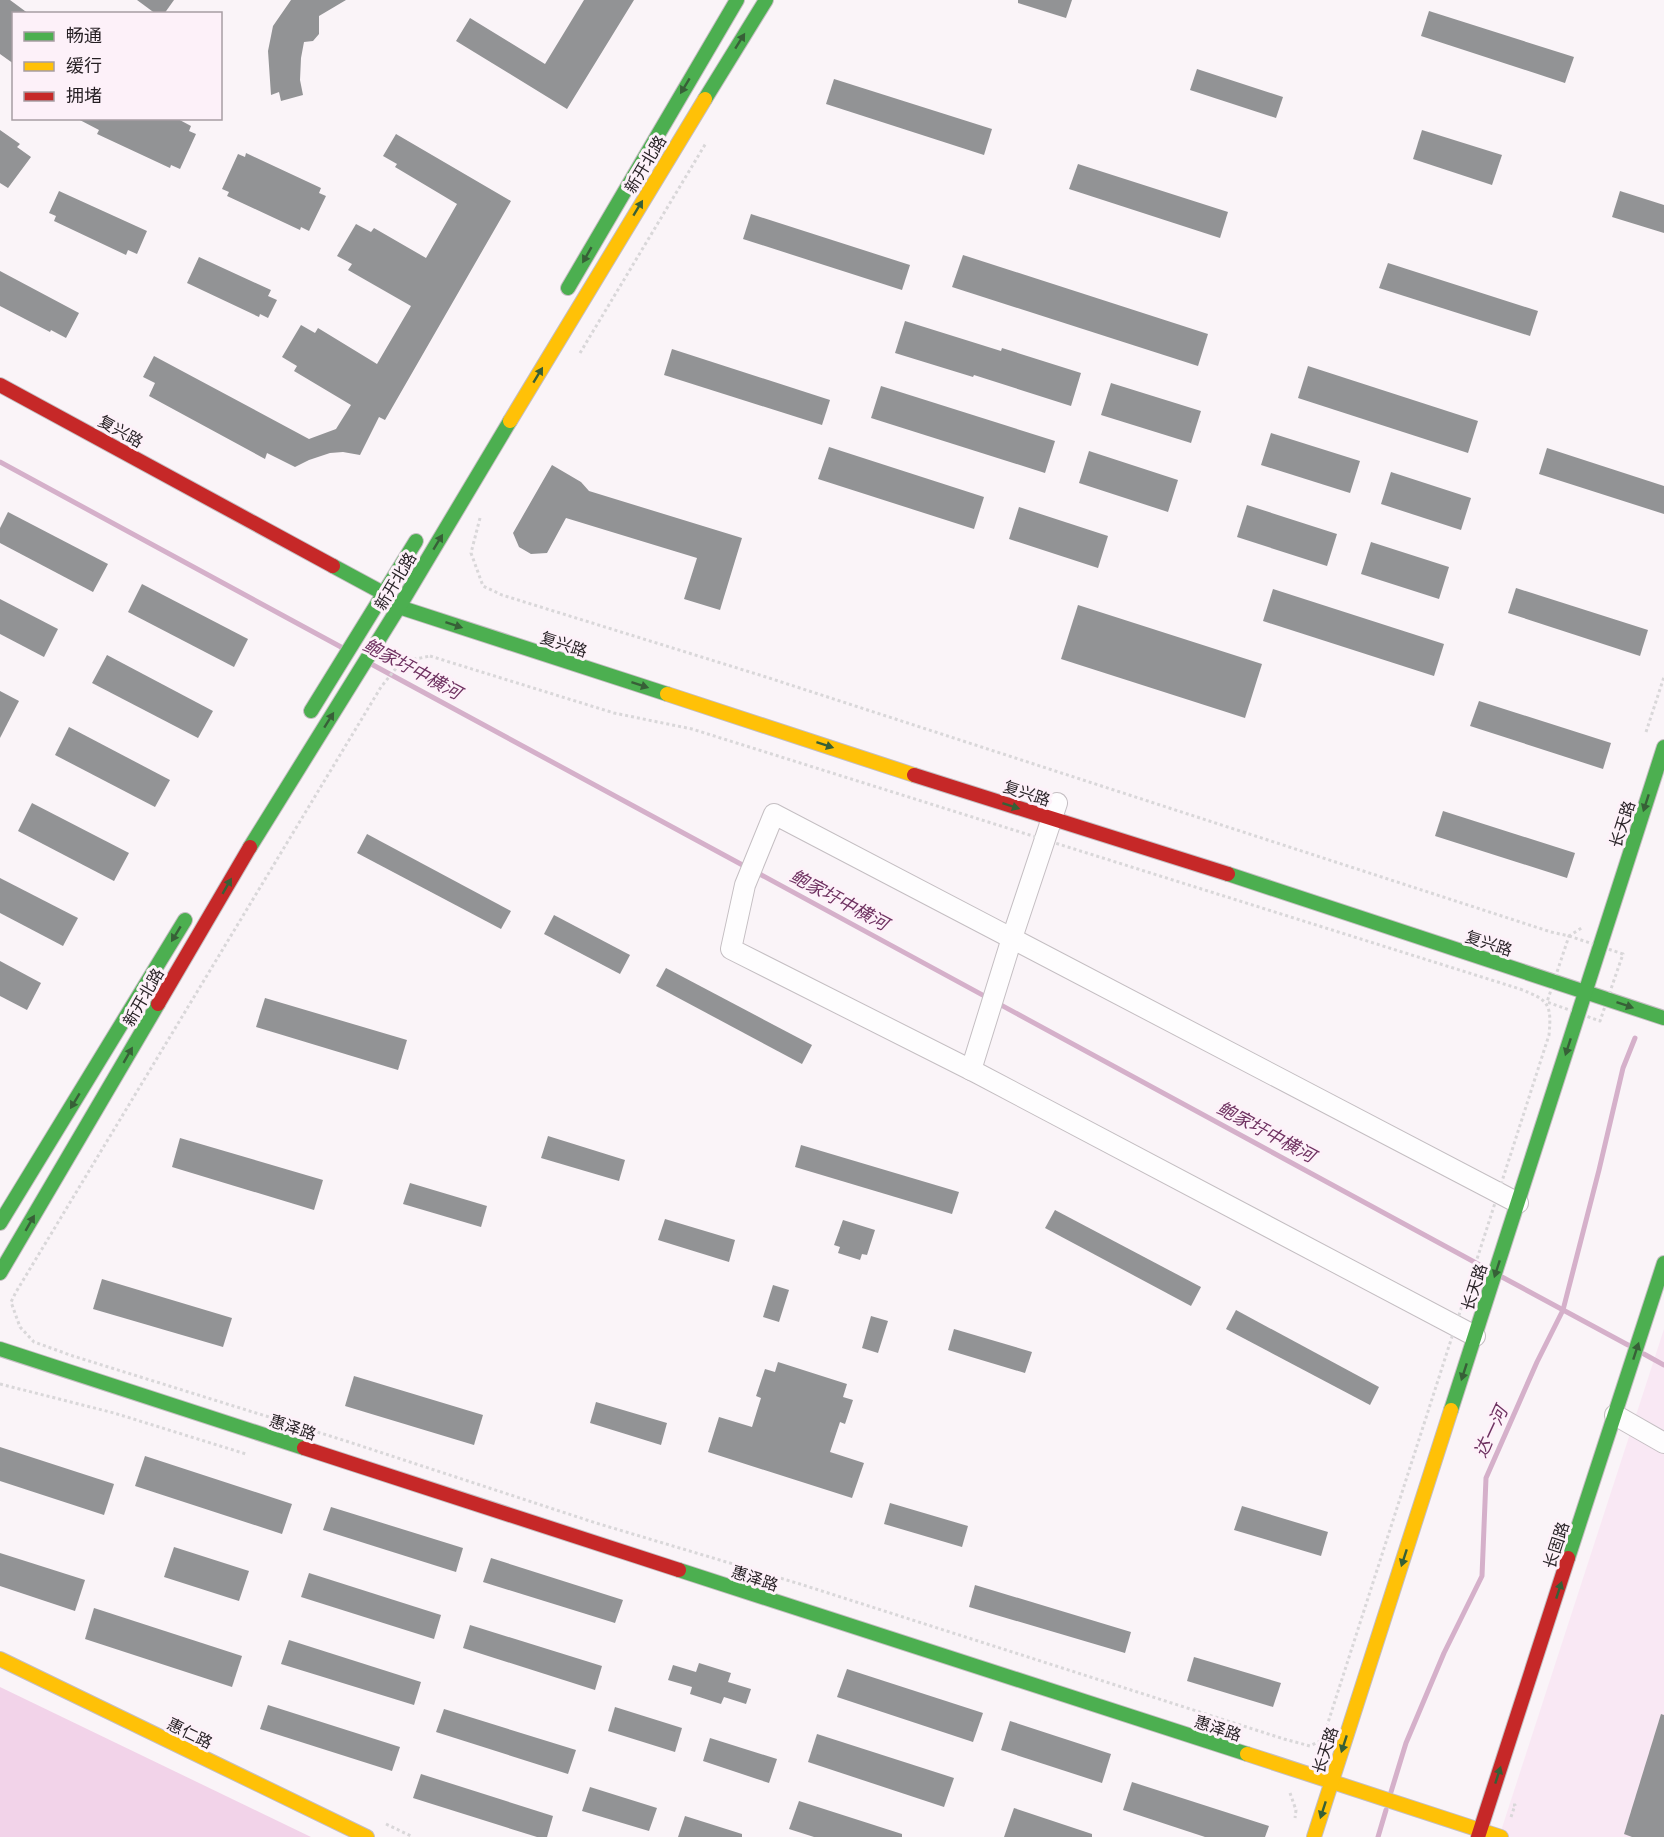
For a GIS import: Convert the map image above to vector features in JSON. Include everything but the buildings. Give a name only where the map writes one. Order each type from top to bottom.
[{"type":"street","name":"新开北路","points":[[561,298],[737,0]]},
{"type":"street","name":"新开北路","points":[[0,1273],[248,850],[399,607],[413,594],[664,165],[766,0]]},
{"type":"street","name":"复兴路","points":[[0,385],[383,593],[399,607],[1055,807],[1186,860],[1664,1018]]},
{"type":"street","name":"新开北路","points":[[307,719],[425,526]]},
{"type":"street","points":[[383,593],[413,594]]},
{"type":"street","name":"长天路","points":[[1314,1837],[1664,747]]},
{"type":"street","points":[[971,1070],[1055,807]]},
{"type":"street","points":[[1475,1336],[971,1070],[731,949],[745,885],[774,814],[1518,1203]]},
{"type":"street","name":"新开北路","points":[[0,1223],[192,909]]},
{"type":"street","name":"长固路","points":[[1479,1834],[1664,1263]]},
{"type":"street","name":"惠泽路","points":[[0,1349],[1332,1782],[1479,1834],[1501,1837]]},
{"type":"street","points":[[1615,1415],[1664,1443]]},
{"type":"street","name":"惠仁路","points":[[0,1659],[367,1837]]},
{"type":"path","points":[[578,356],[706,142]]},
{"type":"path","points":[[486,509],[480,519],[471,553],[483,586],[502,595],[800,687],[1551,932],[1569,936],[1583,927]]},
{"type":"path","points":[[1467,1287],[1324,1735],[1320,1741],[1310,1746],[800,1584],[584,1519],[34,1342],[20,1327],[11,1302],[381,687],[401,663],[430,656],[614,713],[692,729],[1539,996],[1546,1002],[1550,1019],[1549,1035],[1488,1225]]},
{"type":"path","points":[[1646,734],[1664,677]]},
{"type":"shaded area","points":[[1664,1329],[1664,1837],[1499,1837]]},
{"type":"shaded area","points":[[0,1687],[311,1837],[0,1837]]},
{"type":"waterway","name":"鲍家圩中横河","points":[[0,462],[341,647]]},
{"type":"waterway","name":"鲍家圩中横河","points":[[373,665],[748,868]]},
{"type":"waterway","name":"鲍家圩中横河","points":[[756,872],[1489,1270]]},
{"type":"waterway","name":"达一河","points":[[1391,1792],[1406,1743],[1444,1653],[1482,1576],[1486,1478],[1537,1362],[1563,1310],[1623,1068],[1635,1038]]},
{"type":"waterway","name":"鲍家圩中横河","points":[[1502,1277],[1628,1345]]},
{"type":"waterway","name":"鲍家圩中横河","points":[[1644,1354],[1664,1365]]},
{"type":"waterway","name":"达一河","points":[[1378,1837],[1386,1810]]},
{"type":"traffic: fast","points":[[568,288],[737,0]]},
{"type":"traffic: fast","points":[[705,99],[766,0]]},
{"type":"traffic: fast","points":[[250,847],[399,607],[510,421]]},
{"type":"traffic: fast","points":[[311,711],[416,541]]},
{"type":"traffic: fast","points":[[333,566],[383,593],[399,607],[667,694]]},
{"type":"traffic: fast","points":[[1451,1410],[1664,747]]},
{"type":"traffic: fast","points":[[1228,874],[1664,1018]]},
{"type":"traffic: fast","points":[[0,1223],[185,920]]},
{"type":"traffic: fast","points":[[0,1273],[158,1004]]},
{"type":"traffic: fast","points":[[1568,1558],[1664,1263]]},
{"type":"traffic: fast","points":[[0,1349],[304,1448]]},
{"type":"traffic: fast","points":[[679,1570],[1247,1754]]},
{"type":"traffic: slow","points":[[510,421],[705,99]]},
{"type":"traffic: slow","points":[[667,694],[914,775]]},
{"type":"traffic: slow","points":[[1314,1837],[1451,1410]]},
{"type":"traffic: slow","points":[[0,1659],[367,1837]]},
{"type":"traffic: slow","points":[[1247,1754],[1501,1837]]},
{"type":"traffic: jam","points":[[0,385],[333,566]]},
{"type":"traffic: jam","points":[[914,775],[1228,874]]},
{"type":"traffic: jam","points":[[158,1004],[250,847]]},
{"type":"traffic: jam","points":[[304,1448],[679,1570]]},
{"type":"traffic: jam","points":[[1478,1837],[1568,1558]]}]
